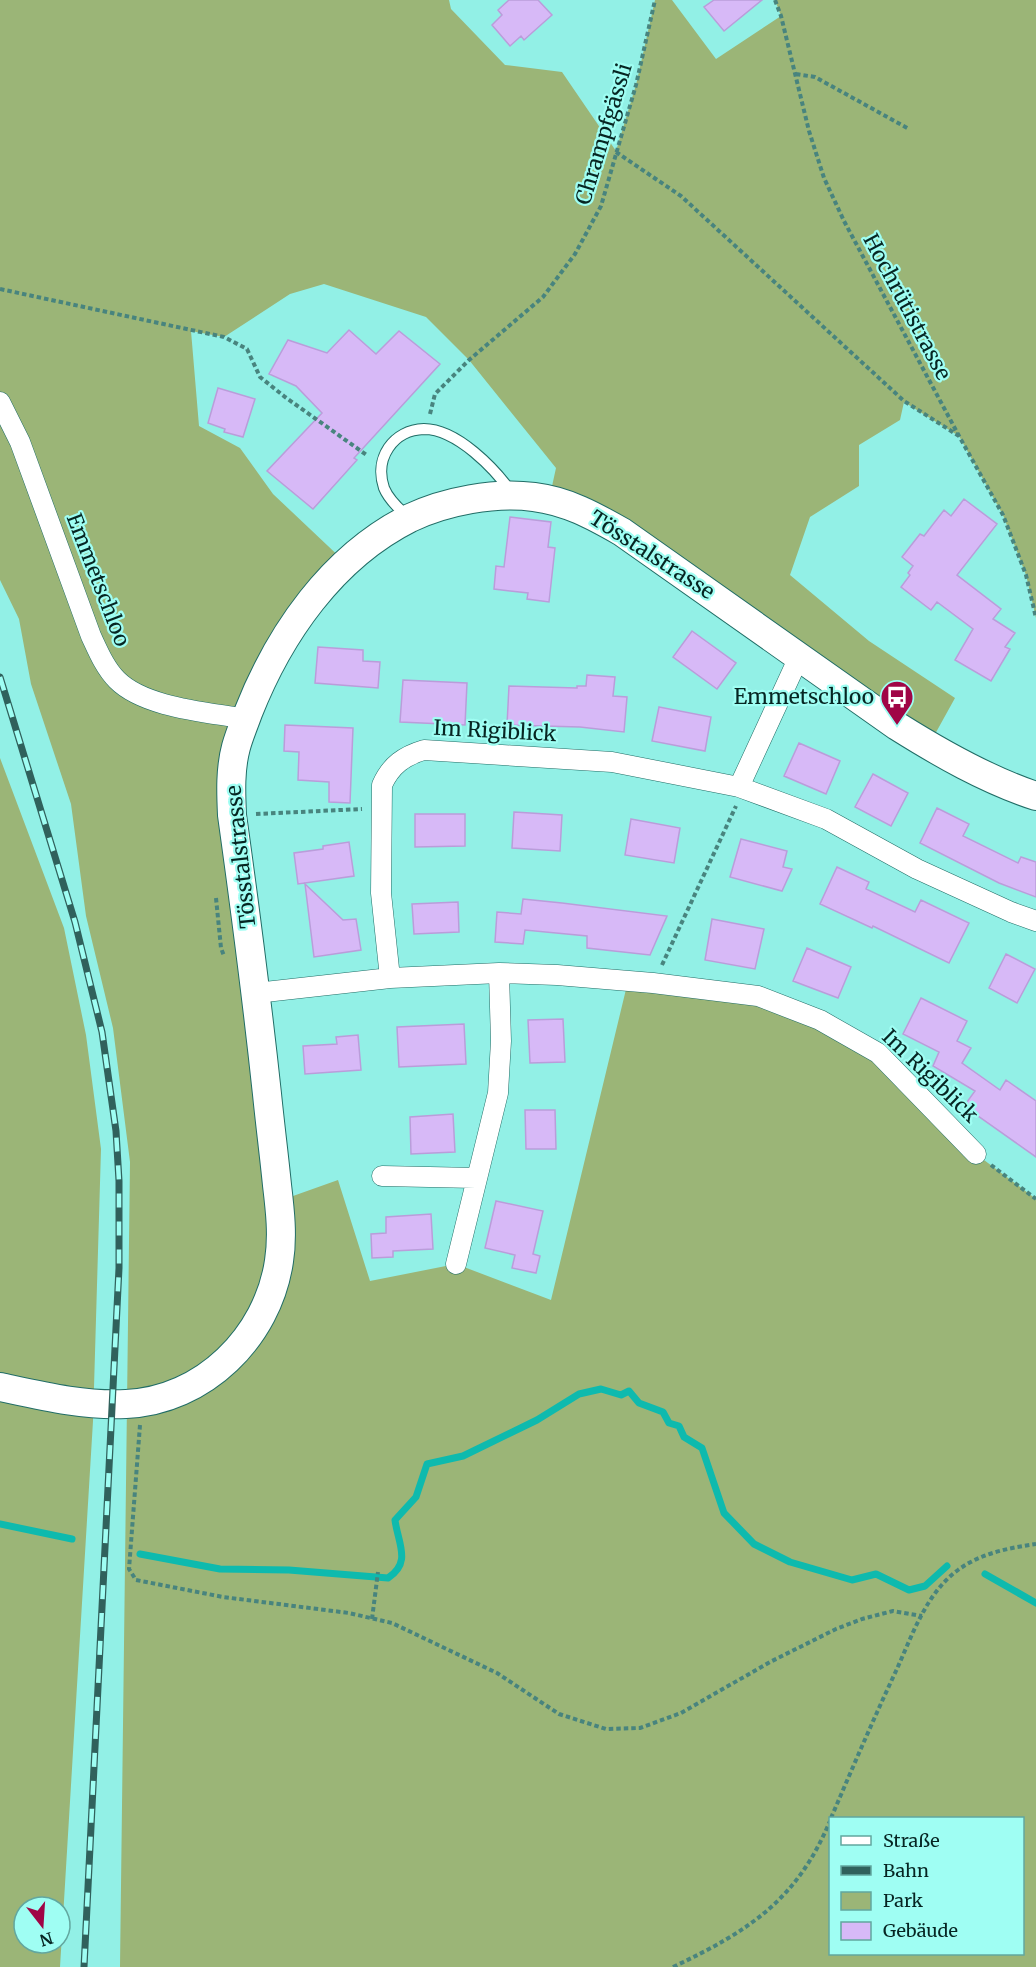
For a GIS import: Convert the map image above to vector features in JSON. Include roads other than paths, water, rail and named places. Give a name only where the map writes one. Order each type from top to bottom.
[{"type":"main road","name":"Tösstalstrasse","points":[[0,1387],[78,1403],[126,1404],[142,1402],[179,1391],[211,1374],[226,1362],[252,1332],[271,1296],[279,1261],[281,1222],[256,993],[232,815],[232,781],[236,748],[271,660],[290,630],[315,597],[346,563],[377,538],[410,518],[450,504],[474,499],[514,496],[549,500],[586,511],[622,532],[799,657],[929,745],[983,773],[1036,796]]},
{"type":"street","name":"Emmetschloo","points":[[0,402],[20,442],[91,636],[116,680],[135,694],[155,702],[246,719]]},
{"type":"street","points":[[739,787],[799,657]]},
{"type":"street","name":"Im Rigiblick","points":[[390,978],[381,893],[382,785],[387,773],[408,755],[424,750],[612,762],[739,787],[825,819],[917,869],[1036,921]]},
{"type":"street","points":[[456,1264],[498,1093],[501,1041],[499,973]]},
{"type":"street","name":"Im Rigiblick","points":[[256,993],[390,978],[499,973],[653,983],[758,996],[820,1020],[878,1053],[976,1154]]},
{"type":"street","points":[[382,1176],[476,1178]]},
{"type":"lane","points":[[410,518],[400,510],[384,490],[381,477],[385,450],[397,438],[411,432],[426,429],[443,434],[467,446],[497,473],[514,496]]},
{"type":"waterway","points":[[140,1554],[220,1569],[289,1570],[388,1578],[400,1566],[402,1559],[395,1520],[416,1497],[427,1464],[463,1456],[537,1420],[579,1394],[601,1389],[621,1395],[629,1391],[639,1403],[663,1412],[669,1423],[679,1426],[684,1437],[702,1448],[724,1513],[754,1544],[790,1562],[852,1580],[876,1574],[909,1590],[925,1586],[947,1566]]},
{"type":"waterway","points":[[0,1524],[72,1539]]},
{"type":"waterway","points":[[985,1574],[1036,1603]]},
{"type":"railway","points":[[0,677],[75,922],[102,1032],[116,1131],[119,1181],[119,1268],[84,1967]]},
{"type":"place","name":"Emmetschloo","points":[[897,726]]}]
